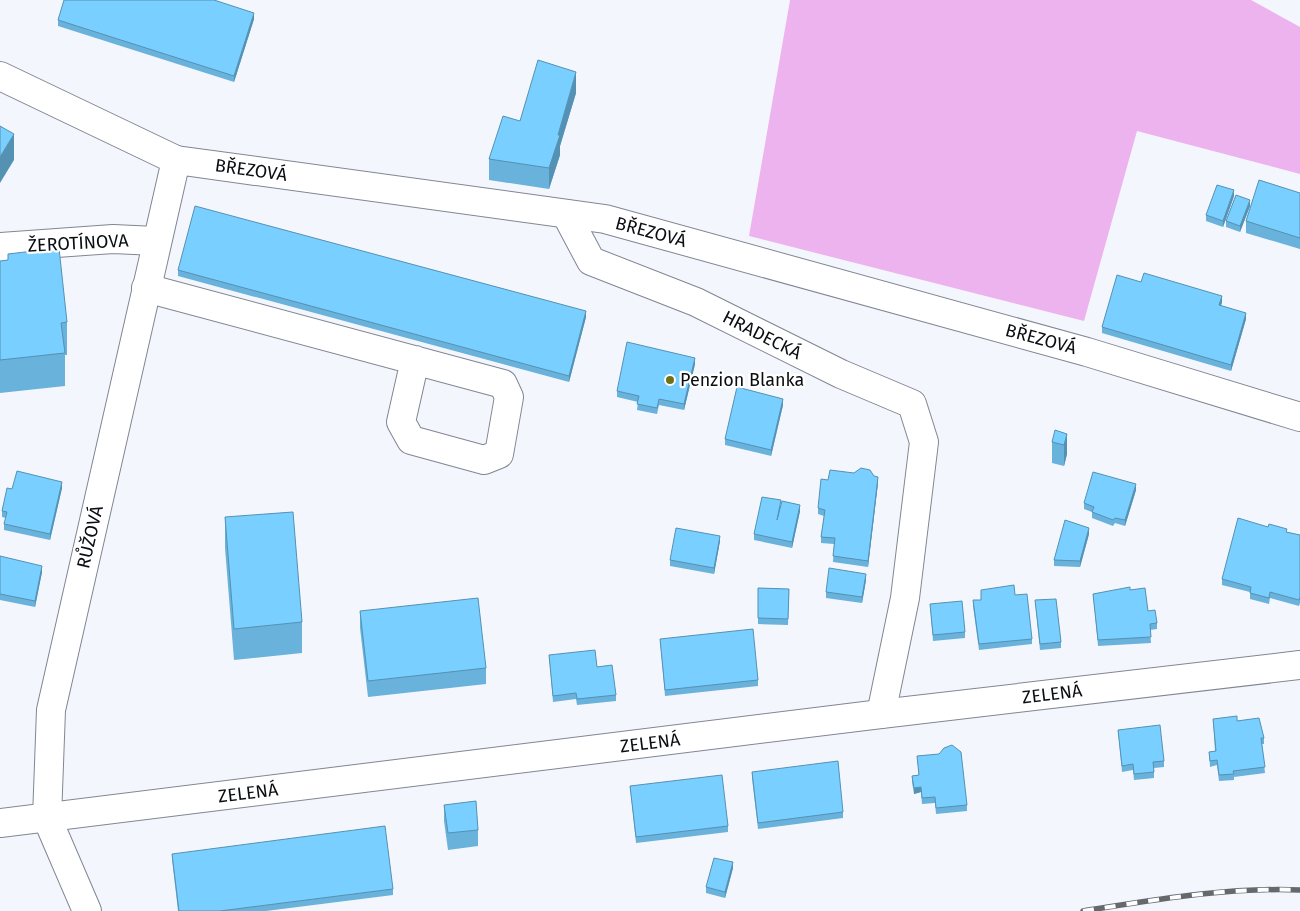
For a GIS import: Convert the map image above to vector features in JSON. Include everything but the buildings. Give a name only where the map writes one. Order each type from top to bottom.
[{"type":"street","name":"BŘEZOVÁ","points":[[0,76],[176,160],[605,220],[1087,352],[1300,417]]},
{"type":"street","name":"RŮŽOVÁ","points":[[87,911],[47,818],[51,710],[156,241],[176,160]]},
{"type":"street","name":"HRADECKÁ","points":[[566,214],[591,260],[696,302],[841,374],[912,404],[924,442],[905,598],[880,714]]},
{"type":"street","name":"ŽEROTÍNOVA","points":[[0,247],[113,239],[156,241]]},
{"type":"street","points":[[146,288],[415,360]]},
{"type":"street","name":"ZELENÁ","points":[[0,823],[880,714],[1300,665]]},
{"type":"shaded area","points":[[790,0],[1251,0],[1300,27],[1300,174],[1137,131],[1084,321],[749,236]]},
{"type":"railway","points":[[1083,911],[1218,892],[1300,890]]},
{"type":"place","name":"Penzion Blanka","points":[[670,380]]}]
